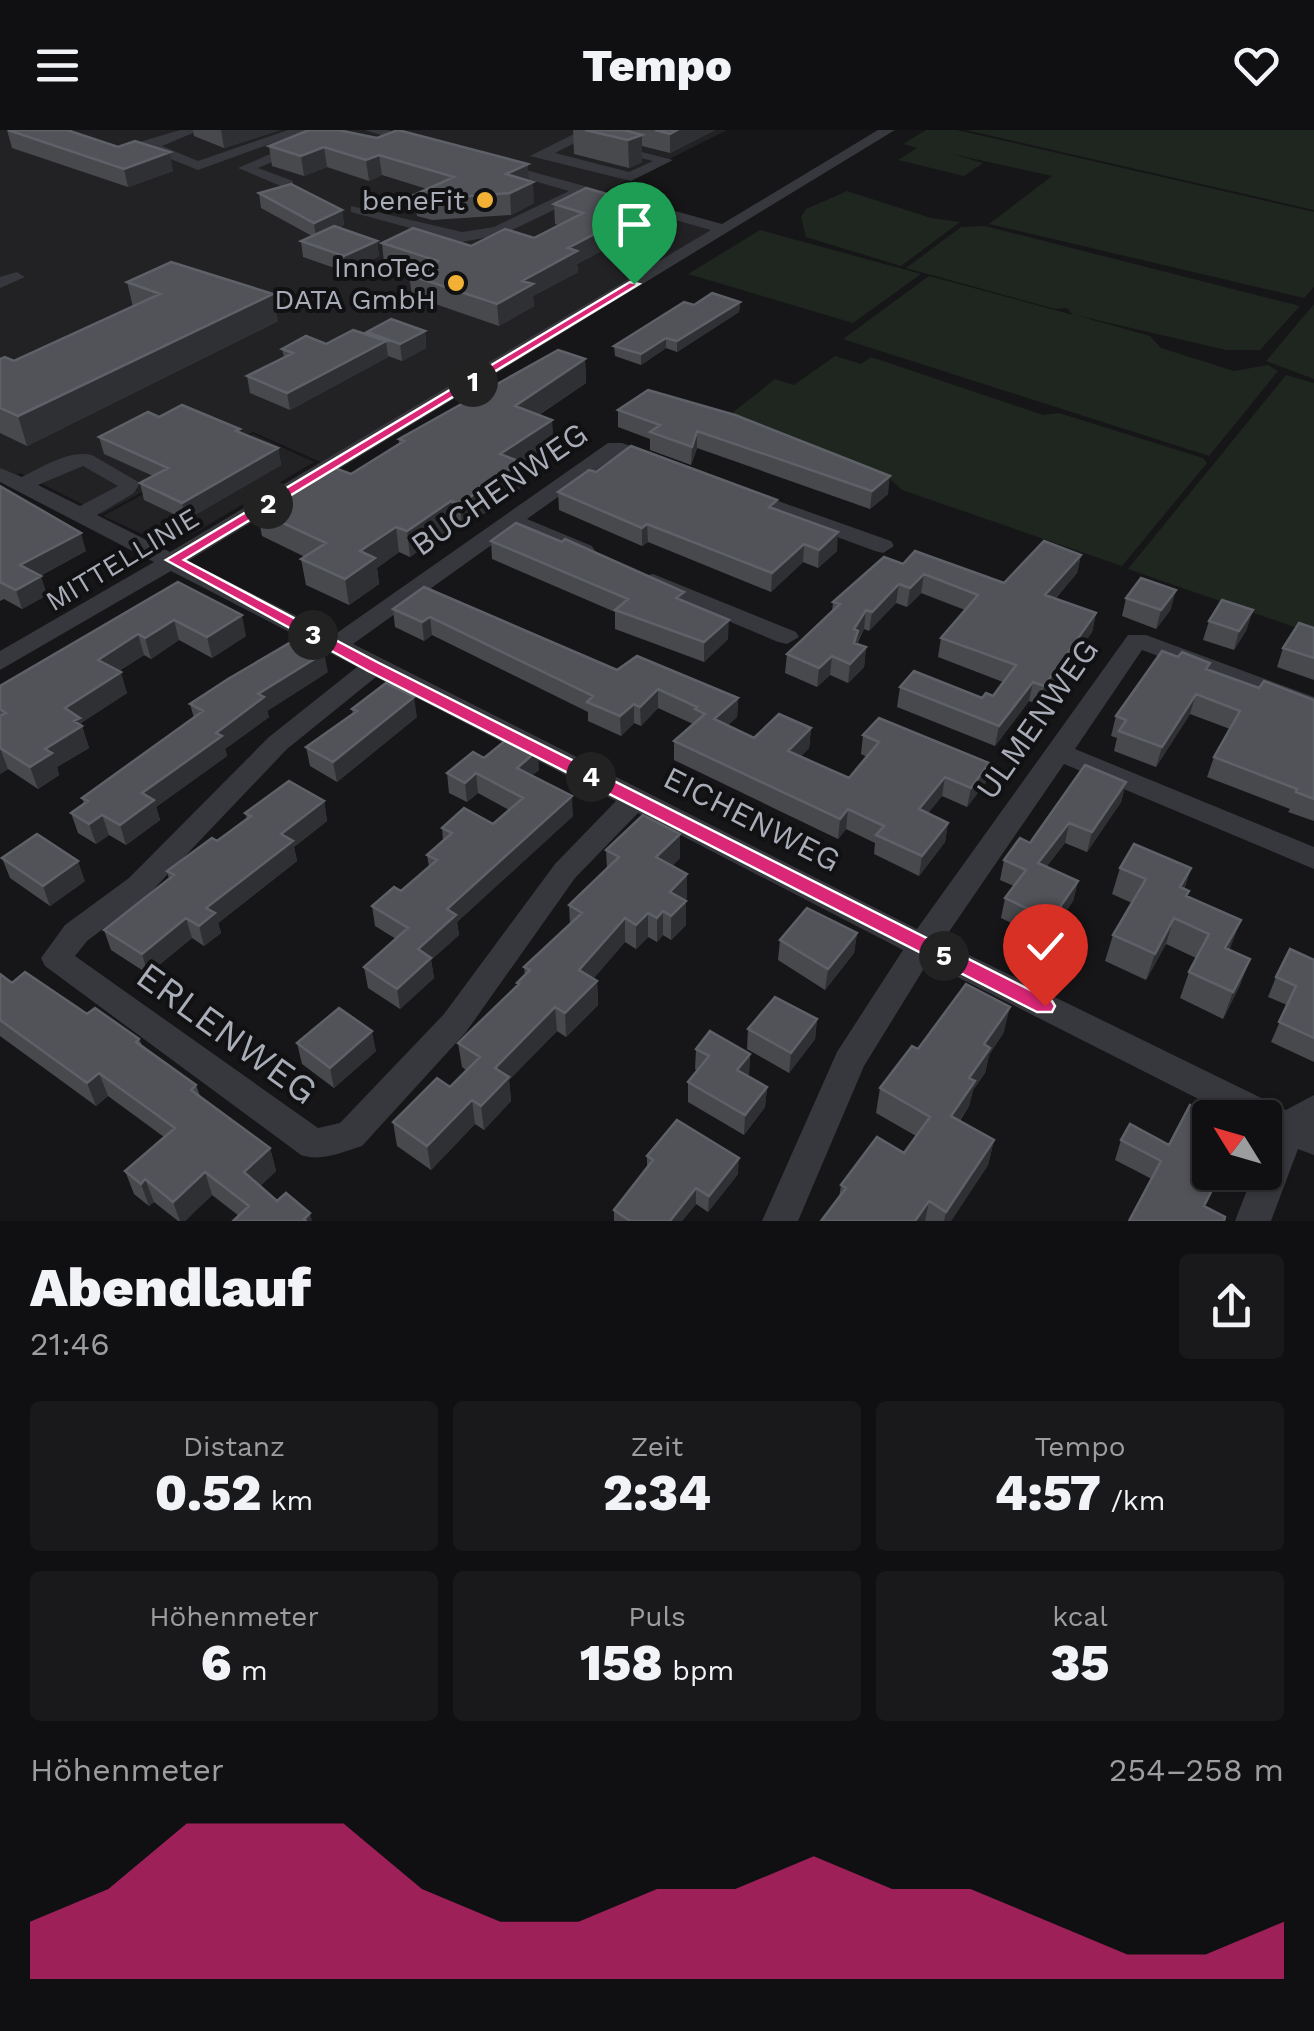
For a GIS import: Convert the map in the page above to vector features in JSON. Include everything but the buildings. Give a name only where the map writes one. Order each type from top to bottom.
[{"type":"street","points":[[193,130],[138,144],[198,166],[302,130]]},
{"type":"street","points":[[288,184],[246,168],[338,130]]},
{"type":"street","points":[[372,130],[441,150]]},
{"type":"street","name":"MITTELLINIE","points":[[0,662],[888,130]]},
{"type":"street","points":[[542,154],[631,177],[666,160],[584,134]]},
{"type":"street","points":[[510,169],[584,134],[660,154]]},
{"type":"street","points":[[319,137],[356,146]]},
{"type":"street","points":[[476,159],[724,229]]},
{"type":"street","points":[[356,209],[462,237],[498,232],[583,190]]},
{"type":"street","name":"BUCHENWEG","points":[[334,646],[615,446],[671,468]]},
{"type":"street","points":[[7,481],[85,459],[129,483],[127,489],[82,514]]},
{"type":"street","name":"EICHENWEG","points":[[7,481],[173,560],[374,667],[923,946],[1306,1125]]},
{"type":"street","points":[[727,488],[883,546]]},
{"type":"street","points":[[511,520],[787,637]]},
{"type":"street","name":"ULMENWEG","points":[[780,1221],[849,1062],[883,1002],[1137,640],[1314,706]]},
{"type":"street","name":"ERLENWEG","points":[[374,667],[278,743],[139,886],[76,932],[56,958],[313,1144],[350,1135],[455,1023],[565,871],[635,799]]},
{"type":"street","points":[[1056,751],[1314,860]]},
{"type":"street","points":[[1253,1221],[1306,1125]]},
{"type":"shaded area","points":[[0,130],[727,130],[602,193],[724,229],[332,467],[253,432],[102,514],[20,473],[0,482]]},
{"type":"shaded area","points":[[926,130],[957,130],[1314,212],[1314,287],[1304,298],[989,224],[1052,176],[952,154],[983,163],[964,176],[898,160],[917,148],[903,144]]},
{"type":"shaded area","points":[[966,130],[1314,130],[1314,210]]},
{"type":"shaded area","points":[[847,191],[931,218],[960,222],[901,266],[806,237],[801,217],[806,209]]},
{"type":"shaded area","points":[[985,226],[1300,306],[1260,350],[1226,350],[1075,315],[1150,336],[1161,348],[1234,371],[1268,365],[1278,371],[1209,456],[843,339],[929,276],[1073,315],[1067,308],[1055,309],[906,268],[961,227]]},
{"type":"shaded area","points":[[760,230],[921,274],[853,323],[688,274]]},
{"type":"shaded area","points":[[1314,304],[1314,379],[1266,361]]},
{"type":"shaded area","points":[[835,356],[861,364],[871,357],[1043,415],[1059,413],[1203,458],[1207,463],[1122,566],[902,490],[880,470],[817,460],[717,425],[775,379],[794,385]]},
{"type":"shaded area","points":[[1286,375],[1314,383],[1314,634],[1128,569]]},
{"type":"shaded area","points":[[253,434],[314,462],[193,534],[170,540],[153,539],[103,516]]},
{"type":"place","name":"beneFit","points":[[485,200]]},
{"type":"place","name":"InnoTec DATA GmbH","points":[[456,283]]},
{"type":"route","points":[[634,284],[173,560],[374,667],[1045,1006]]}]
